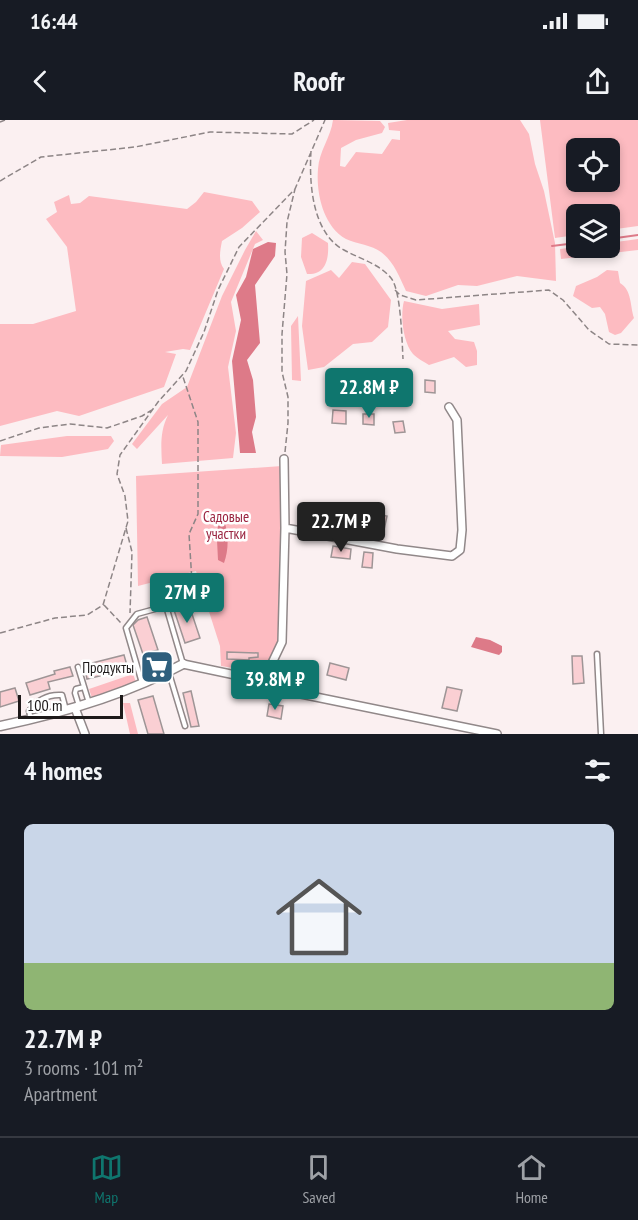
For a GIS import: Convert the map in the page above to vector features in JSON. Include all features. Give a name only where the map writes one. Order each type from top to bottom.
[{"type":"street","points":[[285,528],[385,547],[452,556],[460,550],[462,530],[457,420],[448,407]]},
{"type":"street","points":[[263,682],[282,642],[284,459]]},
{"type":"street","points":[[0,726],[89,703],[169,672],[183,664],[240,676],[301,694],[496,734]]},
{"type":"street","points":[[73,708],[84,734]]},
{"type":"lane","points":[[142,683],[126,628],[137,614],[166,606],[183,664]]},
{"type":"lane","points":[[597,654],[601,734]]},
{"type":"lane","points":[[78,667],[89,703]]},
{"type":"lane","points":[[169,672],[185,726]]},
{"type":"lane","points":[[73,708],[76,689],[84,687]]},
{"type":"lane","points":[[32,719],[29,711],[33,706],[55,694],[62,694],[73,708]]},
{"type":"path","points":[[0,122],[5,120]]},
{"type":"path","points":[[0,181],[41,157],[135,147],[210,132],[292,134],[314,120]]},
{"type":"path","points":[[284,459],[288,397],[282,372],[282,334],[287,274],[285,252],[287,222],[295,189],[325,120]]},
{"type":"path","points":[[311,149],[310,171],[317,213],[323,230],[342,249],[370,261],[392,279],[399,308],[403,359]]},
{"type":"path","points":[[0,633],[55,618],[87,615],[103,605],[128,521],[125,496],[117,474],[120,455],[153,409],[182,375],[204,332],[218,290],[239,247],[295,189]]},
{"type":"path","points":[[395,290],[400,295],[416,300],[549,290],[563,300],[589,330],[609,344],[638,345]]},
{"type":"path","points":[[166,606],[193,598],[189,534],[198,514],[198,422],[182,375]]},
{"type":"path","points":[[0,441],[39,428],[70,424],[107,428],[142,416],[153,409]]},
{"type":"path","points":[[103,605],[126,628],[131,610],[132,552],[126,527]]},
{"type":"green space","points":[[333,120],[380,121],[385,127],[382,133],[356,140],[341,148],[340,166],[345,167],[356,152],[382,154],[392,139],[400,140],[400,131],[389,130],[388,123],[407,120],[520,120],[529,134],[535,164],[544,191],[555,243],[556,281],[517,276],[477,286],[458,285],[426,296],[406,291],[386,256],[373,248],[346,239],[338,233],[323,208],[318,188],[318,169],[320,156]]},
{"type":"green space","points":[[540,120],[638,120],[638,226],[620,228],[620,204],[566,204],[566,236],[555,238]]},
{"type":"green space","points":[[204,192],[252,201],[260,212],[222,241],[220,259],[224,269],[190,350],[165,352],[176,354],[164,387],[79,416],[57,411],[0,426],[0,324],[33,324],[76,311],[67,247],[46,219],[57,212],[54,202],[69,195],[71,204],[80,203],[89,196],[187,209]]},
{"type":"green space","points":[[256,231],[263,240],[255,244],[231,302],[236,331],[228,367],[236,433],[233,458],[162,464],[162,433],[168,415],[137,449],[132,444],[162,404],[187,387],[222,296]]},
{"type":"green space","points":[[312,233],[328,243],[328,255],[322,269],[313,274],[307,274],[301,257],[302,238]]},
{"type":"green space","points":[[638,239],[638,250],[620,252],[620,241]]},
{"type":"green space","points":[[566,248],[566,258],[570,258],[561,259],[560,249]]},
{"type":"green space","points":[[352,262],[365,264],[391,300],[388,327],[372,342],[353,344],[324,367],[308,370],[302,326],[306,281],[331,270],[339,278]]},
{"type":"green space","points":[[607,270],[618,271],[620,283],[629,294],[634,318],[621,333],[615,335],[609,332],[605,314],[600,307],[592,308],[573,296],[576,286]]},
{"type":"green space","points":[[404,301],[442,309],[479,304],[480,325],[448,331],[455,339],[474,342],[477,351],[477,365],[466,367],[454,357],[429,365],[415,355],[407,343],[403,329]]},
{"type":"green space","points":[[298,316],[301,381],[292,380],[291,326]]},
{"type":"green space","points":[[67,436],[111,436],[114,441],[108,449],[62,457],[0,456],[1,445]]},
{"type":"green space","name":"Садовые участки","points":[[282,466],[278,644],[263,673],[221,666],[220,646],[196,571],[138,586],[136,476]]},
{"type":"green space","points":[[133,674],[136,682],[92,698],[89,689]]},
{"type":"green space","points":[[123,703],[130,703],[138,734],[130,734]]},
{"type":"shaded area","points":[[268,242],[276,243],[275,256],[255,285],[260,343],[247,360],[253,380],[256,417],[252,432],[256,453],[240,453],[232,361],[241,320],[236,295],[246,277],[253,249]]},
{"type":"shaded area","points":[[223,518],[228,540],[224,563],[218,560],[217,540],[209,539],[208,534],[217,532],[219,520]]},
{"type":"shaded area","points":[[476,637],[502,646],[502,652],[499,655],[471,647]]},
{"type":"building","points":[[425,380],[435,381],[435,393],[425,392]]},
{"type":"building","points":[[333,410],[346,411],[346,424],[332,423]]},
{"type":"building","points":[[363,414],[374,414],[374,425],[363,424]]},
{"type":"building","points":[[403,421],[405,432],[395,433],[393,422]]},
{"type":"building","points":[[345,508],[354,510],[352,519],[357,520],[354,530],[336,526],[338,516],[343,517]]},
{"type":"building","points":[[374,514],[387,516],[384,530],[371,528]]},
{"type":"building","points":[[333,546],[351,549],[350,559],[331,557]]},
{"type":"building","points":[[364,552],[373,553],[372,568],[362,567]]},
{"type":"building","points":[[189,605],[200,638],[185,643],[174,610]]},
{"type":"building","points":[[147,617],[158,650],[143,654],[133,625],[138,620]]},
{"type":"building","points":[[227,652],[258,653],[258,657],[249,658],[249,660],[227,659]]},
{"type":"building","points":[[124,655],[128,669],[87,679],[84,665]]},
{"type":"building","points":[[572,656],[582,656],[584,683],[573,684]]},
{"type":"building","points":[[330,663],[349,668],[346,680],[327,675]]},
{"type":"building","points":[[297,665],[308,668],[305,680],[294,677]]},
{"type":"building","points":[[70,667],[73,676],[48,682],[50,689],[30,695],[26,683]]},
{"type":"building","points":[[447,687],[462,690],[457,711],[442,708]]},
{"type":"building","points":[[15,688],[19,701],[0,707],[0,692]]},
{"type":"building","points":[[191,691],[199,726],[191,727],[183,693]]},
{"type":"building","points":[[153,696],[164,734],[148,734],[138,700]]},
{"type":"building","points":[[269,704],[283,706],[281,719],[267,716]]},
{"type":"waterway","points":[[620,237],[638,235]]},
{"type":"waterway","points":[[552,246],[566,244]]},
{"type":"place","name":"Продукты","points":[[157,667]]}]
